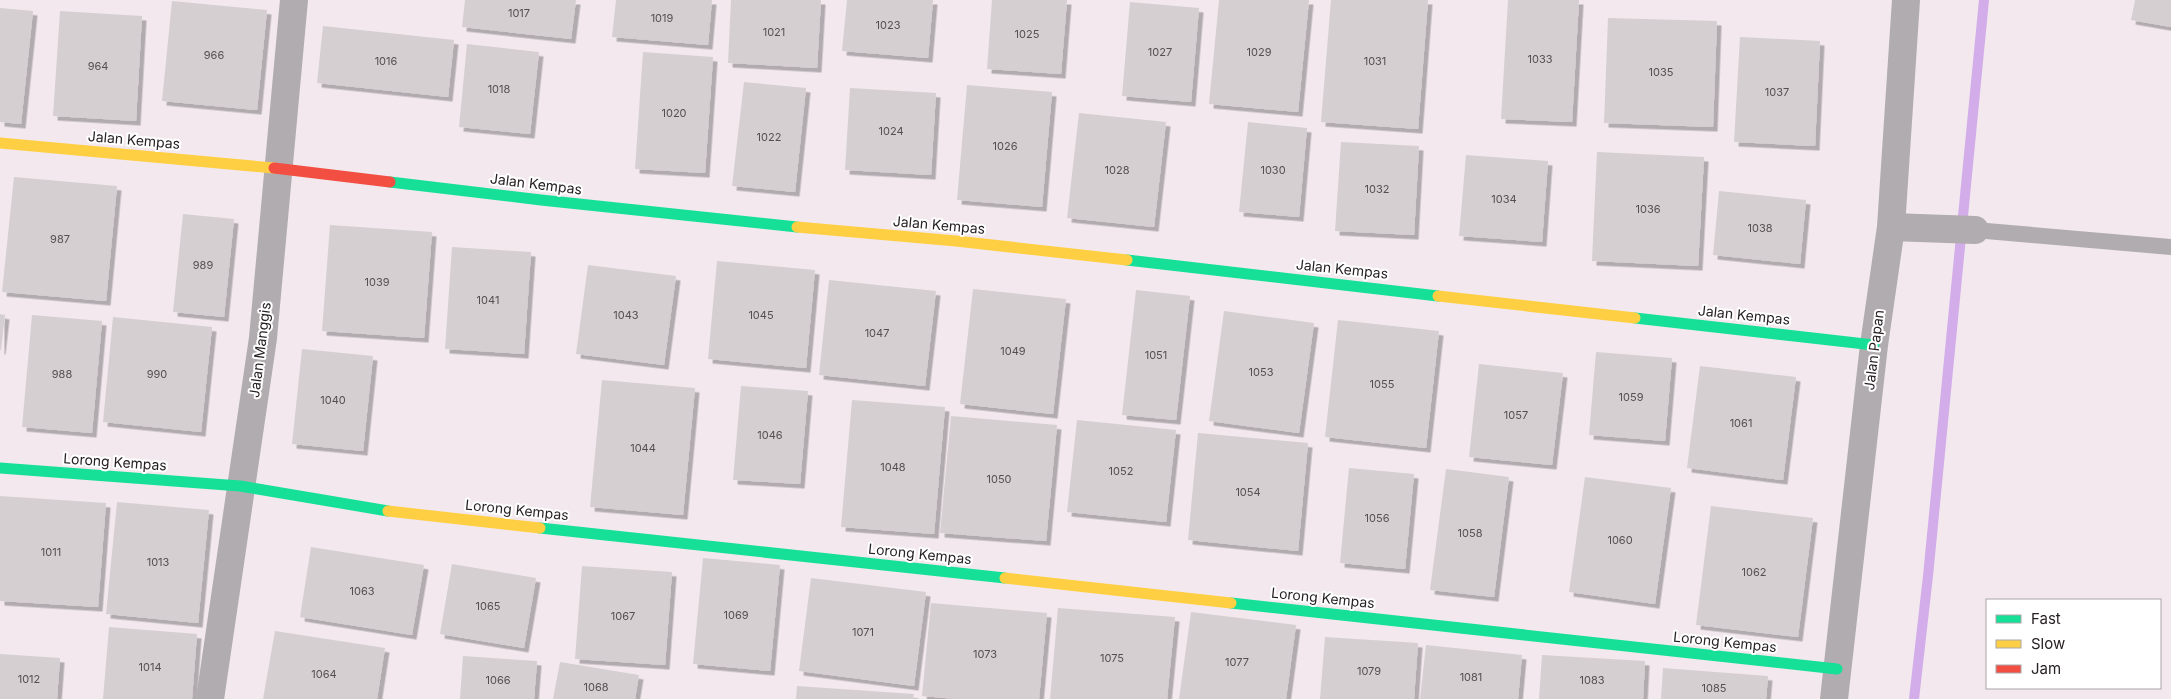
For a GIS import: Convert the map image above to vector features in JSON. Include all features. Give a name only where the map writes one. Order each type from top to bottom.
[{"type":"street","name":"Jalan Manggis","points":[[210,699],[263,338],[294,0]]},
{"type":"street","name":"Jalan Papan","points":[[1834,699],[1874,345],[1891,228],[1906,0]]},
{"type":"street","name":"Jalan Kempas","points":[[0,143],[278,168],[550,201],[965,242],[1874,345]]},
{"type":"street","points":[[1891,228],[1975,230]]},
{"type":"street","name":"Lorong Kempas","points":[[0,468],[240,486],[370,509],[1837,669]]},
{"type":"lane","points":[[1975,230],[2171,247]]},
{"type":"building","points":[[465,0],[576,0],[571,39],[462,27]]},
{"type":"building","points":[[616,0],[712,0],[708,45],[612,37]]},
{"type":"building","points":[[731,0],[821,0],[817,68],[728,63]]},
{"type":"building","points":[[847,0],[933,0],[928,58],[842,51]]},
{"type":"building","points":[[992,0],[1067,0],[1061,74],[987,69]]},
{"type":"building","points":[[1219,0],[1309,0],[1298,112],[1209,104]]},
{"type":"building","points":[[1331,0],[1428,0],[1418,129],[1321,122]]},
{"type":"building","points":[[1508,0],[1579,0],[1572,122],[1501,119]]},
{"type":"building","points":[[2135,0],[2171,0],[2171,27],[2131,20]]},
{"type":"building","points":[[172,1],[267,10],[257,110],[162,101]]},
{"type":"building","points":[[1130,2],[1199,8],[1191,102],[1122,96]]},
{"type":"building","points":[[0,8],[33,11],[21,124],[0,122]]},
{"type":"building","points":[[60,11],[142,16],[136,121],[53,116]]},
{"type":"building","points":[[1608,18],[1717,21],[1713,127],[1604,123]]},
{"type":"building","points":[[323,26],[454,40],[448,97],[317,83]]},
{"type":"building","points":[[1740,37],[1820,41],[1815,146],[1734,142]]},
{"type":"building","points":[[467,44],[539,52],[530,134],[459,127]]},
{"type":"building","points":[[643,52],[713,57],[705,173],[635,169]]},
{"type":"building","points":[[744,82],[806,88],[795,192],[732,186]]},
{"type":"building","points":[[967,85],[1052,92],[1042,207],[957,200]]},
{"type":"building","points":[[850,88],[936,93],[931,175],[845,170]]},
{"type":"building","points":[[1079,113],[1166,122],[1154,227],[1067,218]]},
{"type":"building","points":[[1248,122],[1307,128],[1299,217],[1239,212]]},
{"type":"building","points":[[1341,142],[1419,146],[1414,235],[1335,231]]},
{"type":"building","points":[[1597,152],[1704,157],[1698,266],[1592,261]]},
{"type":"building","points":[[1466,155],[1548,161],[1542,242],[1459,236]]},
{"type":"building","points":[[14,177],[117,186],[106,301],[2,292]]},
{"type":"building","points":[[1719,191],[1806,200],[1800,264],[1713,255]]},
{"type":"building","points":[[183,214],[234,219],[224,317],[173,312]]},
{"type":"building","points":[[330,225],[432,232],[424,338],[322,331]]},
{"type":"building","points":[[452,247],[531,252],[524,354],[445,349]]},
{"type":"building","points":[[717,261],[815,270],[806,368],[708,359]]},
{"type":"building","points":[[588,265],[676,276],[664,365],[576,354]]},
{"type":"building","points":[[829,280],[936,291],[925,386],[819,375]]},
{"type":"building","points":[[973,289],[1066,299],[1053,414],[960,404]]},
{"type":"building","points":[[1136,290],[1190,296],[1176,420],[1122,415]]},
{"type":"building","points":[[1224,311],[1314,323],[1299,433],[1209,421]]},
{"type":"building","points":[[0,314],[5,315],[1,350],[0,350]]},
{"type":"building","points":[[32,315],[102,321],[92,433],[22,427]]},
{"type":"building","points":[[113,317],[212,327],[201,432],[103,422]]},
{"type":"building","points":[[1338,320],[1439,331],[1426,448],[1325,437]]},
{"type":"building","points":[[302,349],[373,356],[363,451],[292,444]]},
{"type":"building","points":[[1596,352],[1672,358],[1665,441],[1589,435]]},
{"type":"building","points":[[1479,364],[1563,373],[1552,465],[1469,457]]},
{"type":"building","points":[[1700,366],[1796,377],[1783,480],[1687,468]]},
{"type":"building","points":[[602,380],[695,388],[683,515],[590,507]]},
{"type":"building","points":[[741,386],[808,391],[800,484],[733,480]]},
{"type":"building","points":[[852,400],[945,407],[934,534],[841,527]]},
{"type":"building","points":[[951,416],[1057,425],[1046,541],[940,533]]},
{"type":"building","points":[[1077,420],[1176,430],[1166,522],[1067,512]]},
{"type":"building","points":[[1198,433],[1308,443],[1298,551],[1188,540]]},
{"type":"building","points":[[1349,468],[1414,474],[1405,569],[1340,563]]},
{"type":"building","points":[[1446,469],[1509,477],[1494,597],[1430,590]]},
{"type":"building","points":[[1585,477],[1671,488],[1655,604],[1569,592]]},
{"type":"building","points":[[0,496],[106,503],[98,607],[0,601]]},
{"type":"building","points":[[117,502],[209,510],[198,623],[106,614]]},
{"type":"building","points":[[1711,506],[1813,518],[1798,637],[1696,625]]},
{"type":"building","points":[[311,547],[424,565],[412,635],[300,617]]},
{"type":"building","points":[[703,558],[780,565],[770,671],[693,664]]},
{"type":"building","points":[[452,564],[536,578],[524,648],[440,634]]},
{"type":"building","points":[[582,566],[672,572],[665,665],[575,659]]},
{"type":"building","points":[[811,578],[926,592],[914,686],[799,671]]},
{"type":"building","points":[[931,603],[1047,613],[1039,699],[957,699],[922,696]]},
{"type":"building","points":[[1058,608],[1175,617],[1167,699],[1050,699]]},
{"type":"building","points":[[1191,612],[1296,625],[1286,699],[1179,699]]},
{"type":"building","points":[[109,627],[197,634],[192,699],[103,699]]},
{"type":"building","points":[[275,631],[385,648],[377,699],[263,699]]},
{"type":"building","points":[[1325,637],[1418,643],[1414,699],[1320,699]]},
{"type":"building","points":[[1426,645],[1522,655],[1518,699],[1420,699]]},
{"type":"building","points":[[0,654],[60,658],[57,699],[0,699]]},
{"type":"building","points":[[1542,655],[1645,661],[1643,699],[1539,699]]},
{"type":"building","points":[[463,656],[537,661],[534,699],[460,699]]},
{"type":"building","points":[[560,662],[639,675],[635,699],[553,699]]},
{"type":"building","points":[[1663,668],[1768,676],[1766,699],[1661,699]]},
{"type":"building","points":[[797,686],[914,694],[913,699],[796,699]]},
{"type":"waterway","points":[[1914,699],[1928,576],[1984,0]]},
{"type":"traffic: fast","points":[[390,182],[797,227]]},
{"type":"traffic: fast","points":[[1127,260],[1438,296]]},
{"type":"traffic: fast","points":[[1635,318],[1874,345]]},
{"type":"traffic: fast","points":[[0,468],[240,486],[388,511]]},
{"type":"traffic: fast","points":[[540,528],[1005,578]]},
{"type":"traffic: fast","points":[[1231,603],[1837,669]]},
{"type":"traffic: slow","points":[[0,143],[274,168]]},
{"type":"traffic: slow","points":[[797,227],[956,241],[1127,260]]},
{"type":"traffic: slow","points":[[1438,296],[1635,318]]},
{"type":"traffic: slow","points":[[388,511],[540,528]]},
{"type":"traffic: slow","points":[[1005,578],[1231,603]]},
{"type":"traffic: jam","points":[[274,168],[390,182]]}]
